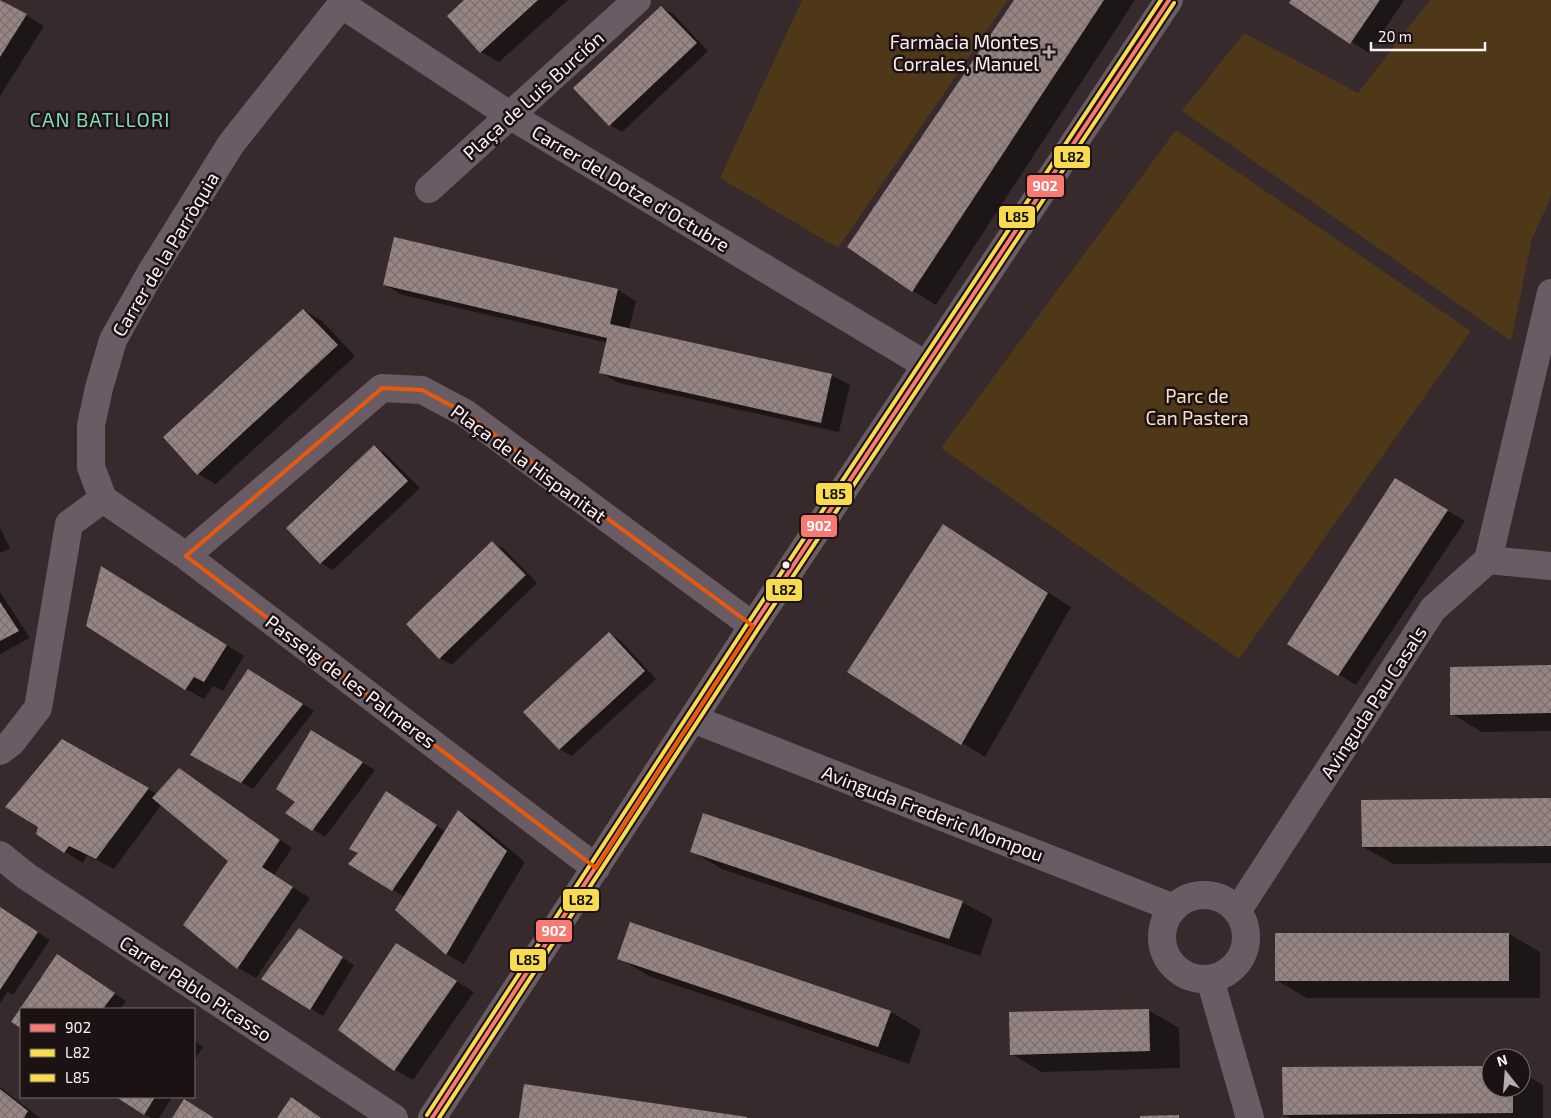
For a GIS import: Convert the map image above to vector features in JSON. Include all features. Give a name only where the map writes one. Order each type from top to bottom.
[{"type":"street","name":"Plaça de Luis Burción","points":[[430,189],[637,0]]},
{"type":"street","points":[[432,1118],[752,626],[1169,0]]},
{"type":"street","name":"Carrer del Dotze d'Octubre","points":[[343,2],[511,116],[926,365]]},
{"type":"street","name":"Carrer de la Parròquia","points":[[103,500],[91,467],[91,425],[99,388],[113,340],[150,274],[231,144],[343,2]]},
{"type":"street","points":[[1551,293],[1488,560],[1551,566]]},
{"type":"street","name":"Plaça de la Hispanitat","points":[[186,556],[382,388],[422,390],[466,413],[752,626]]},
{"type":"street","points":[[0,751],[11,743],[38,708],[69,524],[103,500]]},
{"type":"street","name":"Passeig de les Palmeres","points":[[103,500],[186,556],[596,868]]},
{"type":"street","name":"Avinguda Pau Casals","points":[[1238,910],[1433,610],[1488,560]]},
{"type":"street","name":"Avinguda Frederic Mompou","points":[[693,718],[1174,908]]},
{"type":"street","name":"Carrer Pablo Picasso","points":[[0,855],[26,876],[394,1118]]},
{"type":"street","points":[[1208,894],[1227,900],[1238,910],[1246,927],[1246,942],[1242,956],[1236,965],[1224,974],[1210,979],[1195,978],[1184,974],[1172,965],[1164,952],[1162,934],[1165,919],[1179,903],[1192,896],[1208,894]]},
{"type":"street","points":[[1210,979],[1250,1118]]},
{"type":"highlighted area","points":[[382,388],[422,390],[465,413],[753,626],[596,868],[186,556]]},
{"type":"green space","points":[[802,0],[1008,0],[838,248],[720,178]]},
{"type":"green space","points":[[1430,0],[1551,0],[1551,197],[1532,239],[1511,341],[1182,111],[1244,33],[1358,93]]},
{"type":"green space","name":"Parc de Can Pastera","points":[[1176,130],[1471,331],[1239,659],[941,448]]},
{"type":"building","points":[[0,0],[27,14],[0,57]]},
{"type":"building","points":[[464,0],[538,0],[480,53],[447,16]]},
{"type":"building","points":[[1014,0],[1104,0],[912,292],[847,247]]},
{"type":"building","points":[[1291,0],[1380,0],[1350,44],[1289,3]]},
{"type":"building","points":[[661,6],[697,43],[609,126],[573,88]]},
{"type":"building","points":[[394,237],[618,289],[610,324],[832,374],[821,423],[599,373],[607,338],[383,285]]},
{"type":"building","points":[[303,309],[338,345],[197,475],[163,437]]},
{"type":"building","points":[[374,445],[408,481],[320,564],[286,528]]},
{"type":"building","points":[[1395,478],[1448,510],[1338,676],[1287,644]]},
{"type":"building","points":[[943,524],[1048,593],[961,745],[847,672]]},
{"type":"building","points":[[492,541],[526,575],[439,659],[406,624]]},
{"type":"building","points":[[101,566],[227,645],[204,682],[194,677],[185,690],[86,626]]},
{"type":"building","points":[[0,602],[19,631],[0,641]]},
{"type":"building","points":[[609,632],[645,671],[559,750],[523,712]]},
{"type":"building","points":[[1551,665],[1551,713],[1450,715],[1450,667]]},
{"type":"building","points":[[248,669],[303,704],[241,783],[190,755]]},
{"type":"building","points":[[311,730],[363,762],[312,831],[285,813],[295,802],[276,789]]},
{"type":"building","points":[[62,739],[149,788],[96,859],[69,846],[64,853],[36,834],[38,827],[5,807]]},
{"type":"building","points":[[179,768],[280,840],[262,867],[293,887],[237,969],[183,925],[228,861],[152,798]]},
{"type":"building","points":[[386,791],[437,825],[392,891],[348,864],[358,853],[349,849]]},
{"type":"building","points":[[1551,798],[1551,846],[1362,847],[1361,800]]},
{"type":"building","points":[[458,810],[507,851],[446,955],[395,910]]},
{"type":"building","points":[[703,813],[963,901],[949,939],[690,852]]},
{"type":"building","points":[[0,907],[38,932],[0,990]]},
{"type":"building","points":[[630,922],[891,1011],[878,1047],[617,959]]},
{"type":"building","points":[[299,928],[343,957],[310,1010],[261,979]]},
{"type":"building","points":[[1275,933],[1509,933],[1509,981],[1275,981]]},
{"type":"building","points":[[396,943],[457,981],[394,1071],[338,1030]]},
{"type":"building","points":[[57,954],[115,993],[104,1008],[20,1008]]},
{"type":"building","points":[[20,1009],[20,1027],[11,1022]]},
{"type":"building","points":[[1149,1009],[1150,1051],[1010,1055],[1009,1012]]},
{"type":"building","points":[[1481,1066],[1481,1098],[1513,1098],[1513,1113],[1283,1115],[1282,1067]]},
{"type":"building","points":[[524,1084],[747,1117],[747,1118],[519,1118]]},
{"type":"building","points":[[0,1089],[28,1111],[24,1118],[0,1118]]},
{"type":"building","points":[[291,1097],[321,1118],[277,1118]]},
{"type":"building","points":[[118,1098],[154,1098],[144,1115]]},
{"type":"building","points":[[184,1099],[214,1118],[172,1118]]},
{"type":"building","points":[[1179,1115],[1179,1118],[1140,1118],[1140,1116]]},
{"type":"transit line","name":"L85","points":[[427,1115],[748,623],[1161,0]]},
{"type":"transit line","name":"902","points":[[432,1118],[753,626],[1169,0]]},
{"type":"transit line","name":"L82","points":[[439,1118],[758,629],[1174,3]]},
{"type":"place","name":"Farmàcia Montes Corrales, Manuel","points":[[1049,52]]},
{"type":"district","name":"CAN BATLLORI","points":[[100,119]]}]
